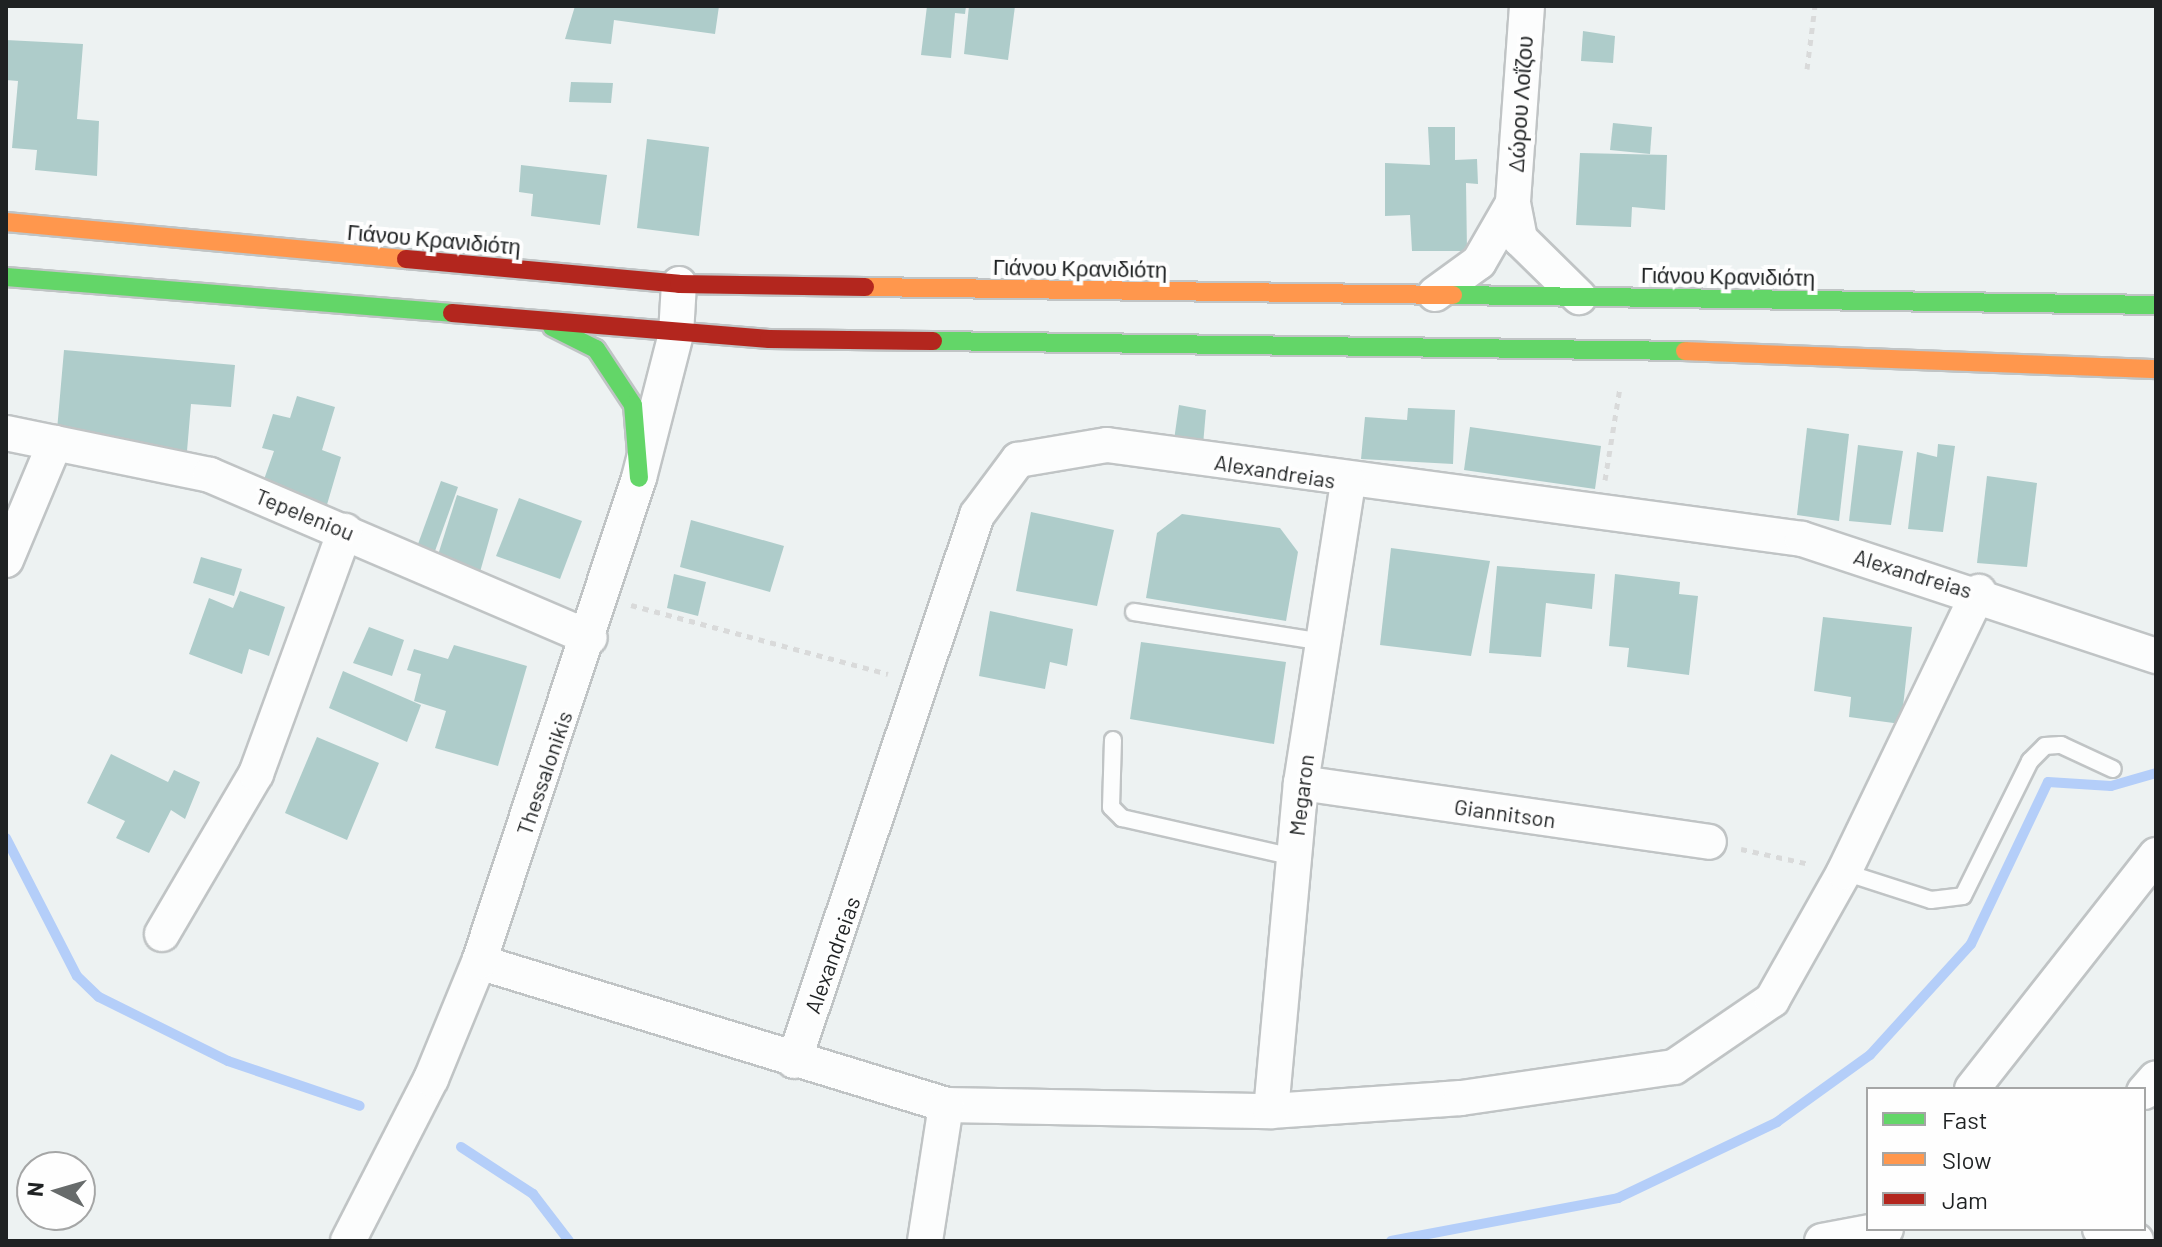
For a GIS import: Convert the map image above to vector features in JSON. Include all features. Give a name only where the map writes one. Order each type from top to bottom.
[{"type":"main road","name":"Γιάνου Κρανιδιότη","points":[[6,222],[679,284],[2156,305]]},
{"type":"main road","points":[[6,277],[676,334],[1626,350],[2156,369]]},
{"type":"main road","points":[[542,322],[596,349],[633,405],[639,478]]},
{"type":"street","name":"Δώρου Λοΐζου","points":[[1527,6],[1513,203],[1520,239],[1579,297]]},
{"type":"street","name":"Δώρου Λοΐζου","points":[[1435,294],[1479,262],[1513,203]]},
{"type":"street","name":"Thessalonikis","points":[[348,1241],[431,1079],[479,962],[590,638],[639,478],[676,334],[679,284]]},
{"type":"street","name":"Tepeleniou","points":[[6,433],[210,475],[590,638]]},
{"type":"street","points":[[6,560],[55,443]]},
{"type":"street","name":"Alexandreias","points":[[794,1061],[924,683],[977,515],[1018,460],[1107,445],[1348,482],[1802,539],[1979,592],[2156,656]]},
{"type":"street","name":"Megaron","points":[[1271,1111],[1301,783],[1348,482]]},
{"type":"street","points":[[162,934],[256,774],[345,531]]},
{"type":"street","points":[[479,962],[794,1061],[946,1105],[1271,1111],[1461,1098],[1674,1067],[1772,1000],[1844,872],[1979,592]]},
{"type":"street","name":"Giannitson","points":[[1301,783],[1709,842]]},
{"type":"street","points":[[1974,1087],[2156,855]]},
{"type":"street","points":[[925,1241],[946,1105]]},
{"type":"street","points":[[1822,1241],[1875,1231]]},
{"type":"street","points":[[2106,1231],[2136,1241]]},
{"type":"lane","points":[[1134,612],[1323,642]]},
{"type":"lane","points":[[1113,740],[1111,807],[1122,818],[1294,857]]},
{"type":"lane","points":[[1844,872],[1931,900],[1963,896],[2030,761],[2045,746],[2061,745],[2113,769]]},
{"type":"path","points":[[1807,69],[1815,6]]},
{"type":"path","points":[[1600,515],[1626,350]]},
{"type":"path","points":[[602,598],[924,683]]},
{"type":"path","points":[[1709,842],[1844,872]]},
{"type":"building","points":[[575,6],[719,6],[715,34],[614,20],[611,44],[565,39]]},
{"type":"building","points":[[927,6],[966,6],[965,14],[955,13],[951,58],[921,55]]},
{"type":"building","points":[[969,6],[1015,6],[1008,60],[964,54]]},
{"type":"building","points":[[1583,31],[1615,36],[1613,63],[1581,61]]},
{"type":"building","points":[[6,40],[83,44],[77,119],[99,121],[97,176],[35,170],[37,150],[12,148],[18,81],[6,80]]},
{"type":"building","points":[[571,82],[613,83],[611,103],[569,102]]},
{"type":"building","points":[[1613,123],[1652,127],[1650,154],[1610,150]]},
{"type":"building","points":[[1428,127],[1455,127],[1455,160],[1477,159],[1478,184],[1466,183],[1467,251],[1412,251],[1410,215],[1385,216],[1385,163],[1430,165]]},
{"type":"building","points":[[647,139],[709,147],[699,236],[637,228]]},
{"type":"building","points":[[1580,153],[1667,155],[1665,210],[1632,207],[1631,227],[1576,225]]},
{"type":"building","points":[[521,165],[607,175],[600,225],[531,216],[533,194],[519,192]]},
{"type":"building","points":[[64,350],[235,365],[231,407],[191,404],[187,451],[103,447],[104,434],[57,430]]},
{"type":"building","points":[[297,396],[335,407],[322,450],[341,457],[326,508],[261,488],[274,451],[262,448],[273,414],[290,418]]},
{"type":"building","points":[[1179,405],[1206,410],[1203,445],[1174,440]]},
{"type":"building","points":[[1408,408],[1455,410],[1453,464],[1361,459],[1365,417],[1407,420]]},
{"type":"building","points":[[1470,427],[1601,446],[1595,489],[1464,470]]},
{"type":"building","points":[[1807,428],[1849,434],[1839,521],[1797,515]]},
{"type":"building","points":[[1938,444],[1955,446],[1943,532],[1908,529],[1917,452],[1937,457]]},
{"type":"building","points":[[1858,445],[1903,451],[1891,525],[1849,521]]},
{"type":"building","points":[[1987,476],[2037,483],[2027,567],[1977,563]]},
{"type":"building","points":[[441,481],[458,487],[435,551],[418,544]]},
{"type":"building","points":[[457,495],[498,509],[480,572],[437,558]]},
{"type":"building","points":[[519,498],[582,521],[560,579],[496,556]]},
{"type":"building","points":[[1031,512],[1114,530],[1097,606],[1016,591]]},
{"type":"building","points":[[1182,514],[1280,528],[1298,552],[1286,621],[1146,598],[1157,533]]},
{"type":"building","points":[[691,520],[784,546],[770,592],[680,567]]},
{"type":"building","points":[[1391,548],[1490,561],[1471,656],[1380,645]]},
{"type":"building","points":[[201,557],[242,569],[234,596],[193,583]]},
{"type":"building","points":[[1497,566],[1595,574],[1592,609],[1546,603],[1541,657],[1489,653]]},
{"type":"building","points":[[674,574],[706,582],[698,616],[667,608]]},
{"type":"building","points":[[1615,574],[1680,582],[1679,594],[1698,596],[1689,675],[1627,667],[1629,648],[1609,646]]},
{"type":"building","points":[[240,591],[285,607],[269,656],[249,649],[242,674],[189,654],[209,598],[233,608]]},
{"type":"building","points":[[990,611],[1073,629],[1067,666],[1050,662],[1045,689],[979,676]]},
{"type":"building","points":[[1823,617],[1912,627],[1901,724],[1849,717],[1851,697],[1814,691]]},
{"type":"building","points":[[369,627],[404,640],[392,676],[353,663]]},
{"type":"building","points":[[1141,642],[1286,662],[1274,744],[1130,719]]},
{"type":"building","points":[[454,645],[527,666],[498,766],[435,748],[446,711],[414,701],[421,674],[407,670],[414,649],[448,659]]},
{"type":"building","points":[[343,671],[421,705],[407,742],[329,708]]},
{"type":"building","points":[[317,737],[379,763],[347,840],[285,813]]},
{"type":"building","points":[[111,754],[168,782],[174,770],[200,782],[185,819],[171,810],[149,853],[116,838],[125,821],[87,803]]},
{"type":"waterway","points":[[1391,1241],[1618,1198],[1777,1122],[1870,1055],[1971,944],[2048,782],[2111,786],[2156,773]]},
{"type":"waterway","points":[[6,838],[77,976],[99,997],[228,1061],[360,1106]]},
{"type":"waterway","points":[[461,1147],[533,1194],[569,1241]]},
{"type":"traffic: fast","points":[[6,277],[452,313]]},
{"type":"traffic: fast","points":[[1453,295],[2156,305]]},
{"type":"traffic: fast","points":[[552,327],[596,349],[633,405],[639,478]]},
{"type":"traffic: fast","points":[[933,341],[1685,351]]},
{"type":"traffic: slow","points":[[6,222],[406,259]]},
{"type":"traffic: slow","points":[[865,287],[1453,295]]},
{"type":"traffic: slow","points":[[1685,351],[2156,369]]},
{"type":"traffic: jam","points":[[406,259],[679,284],[865,287]]},
{"type":"traffic: jam","points":[[452,313],[769,339],[933,341]]}]
